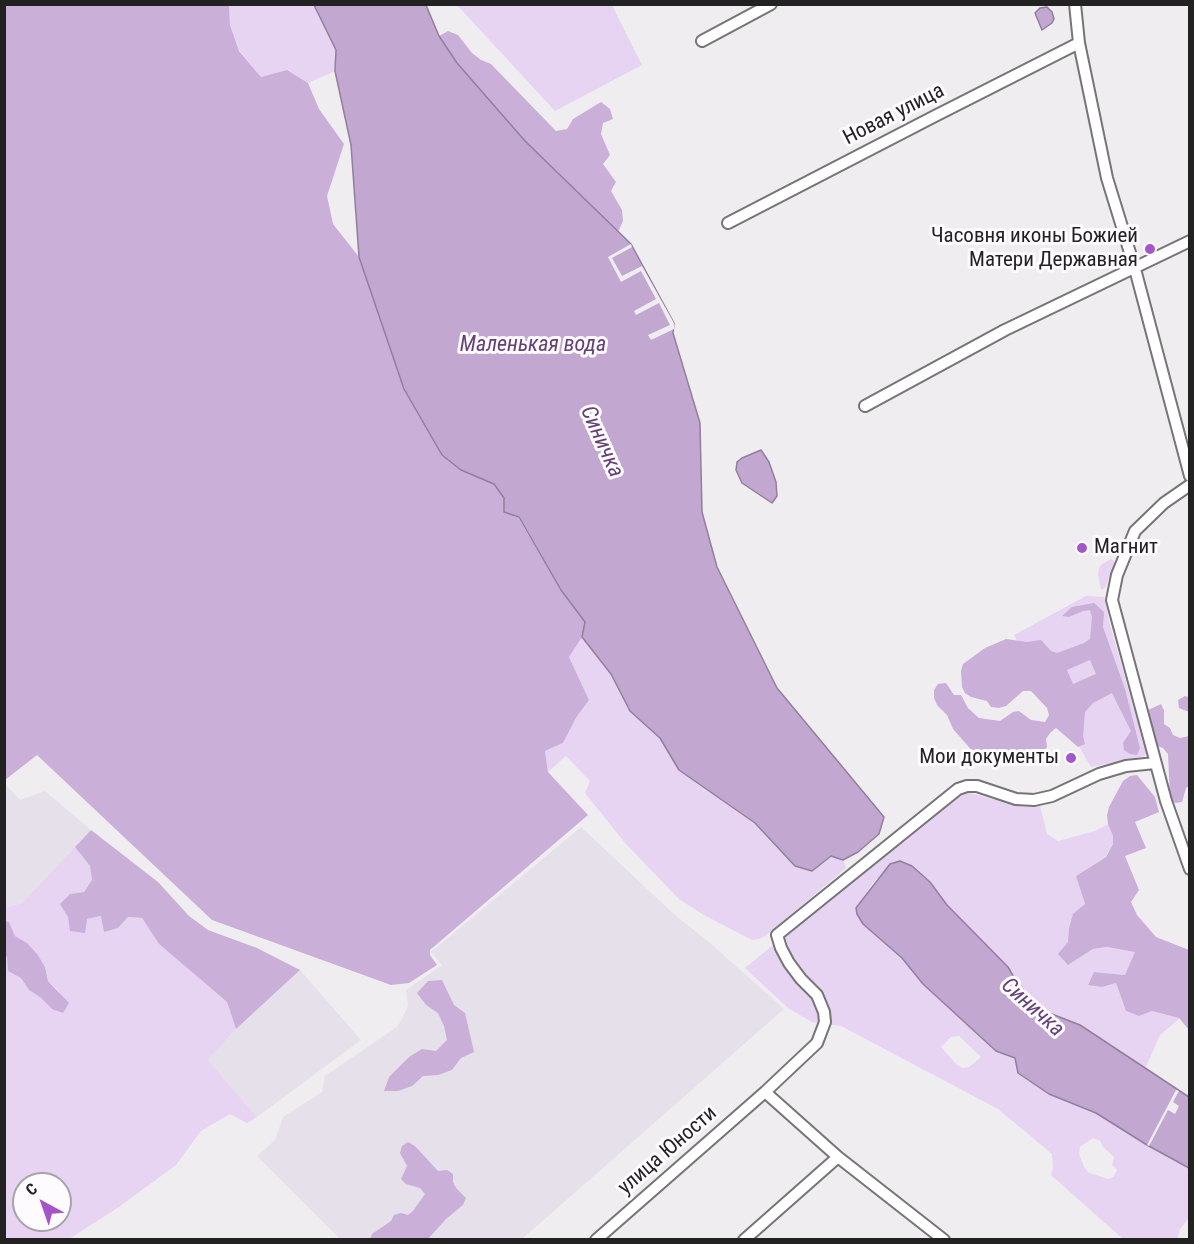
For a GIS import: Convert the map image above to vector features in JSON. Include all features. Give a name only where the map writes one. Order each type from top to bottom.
[{"type":"street","points":[[702,41],[771,4]]},
{"type":"street","points":[[1076,4],[1079,43],[1107,178],[1135,269],[1190,476]]},
{"type":"street","name":"Новая улица","points":[[728,224],[1079,43]]},
{"type":"street","points":[[866,406],[1005,330],[1190,241]]},
{"type":"street","points":[[1190,485],[1164,503],[1135,531],[1117,575],[1112,595],[1115,617],[1155,763],[1190,870]]},
{"type":"street","name":"улица Юности","points":[[596,1239],[765,1092],[817,1043],[825,1022],[817,995],[789,963],[777,934],[958,789],[977,786],[1016,799],[1034,800],[1052,796],[1099,774],[1126,766],[1155,763]]},
{"type":"street","points":[[765,1092],[838,1157],[944,1239]]},
{"type":"street","points":[[744,1239],[838,1157]]},
{"type":"shaded area","points":[[5,5],[229,5],[230,25],[239,51],[261,77],[287,70],[308,83],[319,109],[344,144],[327,196],[333,224],[359,257],[404,389],[461,470],[494,484],[518,517],[561,590],[585,622],[582,637],[569,657],[589,700],[576,718],[563,743],[545,751],[548,772],[588,815],[430,950],[430,955],[437,965],[409,983],[391,985],[212,920],[37,755],[5,780]]},
{"type":"shaded area","points":[[229,5],[314,5],[336,50],[335,71],[308,83],[287,70],[261,77],[239,50],[230,25]]},
{"type":"shaded area","points":[[457,5],[612,5],[642,65],[555,111]]},
{"type":"shaded area","points":[[448,31],[458,35],[472,53],[481,60],[491,64],[556,131],[567,129],[573,119],[601,102],[610,109],[613,119],[603,123],[601,134],[610,155],[603,164],[616,182],[611,191],[622,210],[623,221],[618,232],[525,141],[457,63],[439,36]]},
{"type":"shaded area","points":[[1111,559],[1115,562],[1105,588],[1101,590],[1099,568]]},
{"type":"shaded area","points":[[1086,596],[1104,597],[1146,752],[1145,756],[1091,767],[1014,635]]},
{"type":"shaded area","points":[[1094,603],[1104,612],[1103,627],[1125,689],[1140,748],[1137,755],[1124,750],[1123,743],[1131,731],[1112,693],[1093,703],[1085,712],[1083,736],[1085,744],[1078,747],[1056,728],[1046,739],[1047,747],[1043,754],[1032,764],[1008,750],[1001,751],[982,762],[953,729],[947,715],[937,705],[934,690],[938,684],[946,683],[954,695],[961,695],[968,708],[979,718],[1000,721],[1013,712],[1019,711],[1031,720],[1045,722],[1049,715],[1047,708],[1031,691],[1023,691],[1006,706],[991,707],[987,701],[965,693],[962,687],[961,671],[963,664],[985,648],[1006,639],[1027,642],[1041,640],[1051,651],[1057,653],[1084,643],[1090,639],[1092,617],[1090,610],[1069,617],[1062,616],[1072,607]],"holes":[[[1090,660],[1096,674],[1073,684],[1067,670]]]},
{"type":"shaded area","points":[[582,637],[611,674],[630,711],[660,738],[680,770],[755,823],[795,866],[812,871],[831,856],[843,860],[846,868],[759,939],[752,940],[702,914],[679,899],[626,844],[585,793],[590,781],[566,756],[548,772],[545,751],[563,743],[576,718],[589,700],[569,657]]},
{"type":"shaded area","points":[[1185,696],[1189,697],[1189,712],[1179,708],[1178,700]]},
{"type":"shaded area","points":[[1161,704],[1164,710],[1164,724],[1170,728],[1173,735],[1180,738],[1189,736],[1189,786],[1186,788],[1182,802],[1175,803],[1170,798],[1168,754],[1163,748],[1157,746],[1153,739],[1148,710]]},
{"type":"shaded area","points":[[1137,775],[1155,797],[1159,812],[1135,822],[1146,848],[1125,856],[1139,890],[1131,902],[1137,915],[1156,937],[1189,950],[1189,1030],[1179,1018],[1152,1011],[1139,1016],[1126,1011],[1116,983],[1102,987],[1088,985],[1094,972],[1125,975],[1135,952],[1107,947],[1093,949],[1068,965],[1058,954],[1068,942],[1073,914],[1085,904],[1076,876],[1106,857],[1113,844],[1107,815],[1109,807],[1123,781],[1130,776]]},
{"type":"shaded area","points":[[4,783],[20,800],[45,791],[91,830],[22,903],[5,908]]},
{"type":"shaded area","points":[[969,793],[1024,807],[1040,806],[1047,834],[1058,841],[1095,831],[1108,824],[1113,836],[1113,844],[1105,857],[1076,876],[1085,905],[1069,928],[1068,965],[1093,949],[1107,947],[1136,952],[1125,975],[1094,972],[1088,984],[1102,987],[1116,983],[1126,1011],[1139,1016],[1152,1011],[1180,1018],[1160,1035],[1145,1069],[1080,1025],[1039,1009],[1008,967],[947,905],[930,882],[876,879],[856,908],[857,914],[863,924],[902,958],[923,984],[995,1051],[1015,1058],[1049,1094],[1096,1113],[1189,1168],[1189,1218],[1180,1229],[1177,1239],[1123,1239],[1051,1175],[1052,1154],[998,1109],[841,1026],[812,1022],[788,1008],[745,968],[943,805],[956,797]],"holes":[[[959,1036],[981,1057],[969,1067],[962,1068],[956,1064],[941,1047],[951,1037]],[[1093,1138],[1100,1141],[1114,1157],[1112,1165],[1117,1170],[1109,1179],[1089,1173],[1084,1167],[1079,1154],[1080,1147]]]},
{"type":"shaded area","points":[[581,827],[675,915],[784,1009],[522,1239],[340,1239],[257,1156],[275,1140],[283,1117],[322,1092],[325,1076],[398,1026],[408,1006],[406,990],[442,965],[431,952]]},
{"type":"shaded area","points":[[91,830],[158,882],[189,916],[208,930],[257,948],[300,970],[236,1029],[227,1002],[159,944],[142,918],[128,917],[118,928],[104,932],[101,916],[87,919],[85,933],[70,931],[68,917],[60,904],[70,894],[84,892],[92,880],[90,866],[75,847]]},
{"type":"shaded area","points":[[75,847],[90,866],[92,880],[84,892],[70,894],[68,917],[70,931],[87,919],[102,916],[104,931],[118,928],[128,917],[142,918],[159,944],[227,1002],[236,1029],[208,1060],[257,1117],[247,1123],[230,1114],[201,1131],[176,1165],[119,1207],[69,1239],[5,1239],[5,955],[9,971],[21,978],[29,990],[52,1009],[59,991],[48,981],[45,967],[27,943],[15,936],[9,922],[5,921],[5,908],[22,903]]},
{"type":"shaded area","points":[[5,921],[9,922],[15,936],[27,943],[37,954],[45,967],[48,981],[69,1003],[63,1013],[52,1009],[29,990],[21,978],[8,971],[5,955]]},
{"type":"shaded area","points":[[300,970],[361,1040],[257,1117],[208,1060],[236,1029]]},
{"type":"shaded area","points":[[442,980],[454,1005],[465,1013],[474,1052],[461,1058],[452,1070],[438,1075],[423,1076],[412,1086],[398,1091],[384,1091],[389,1077],[409,1057],[422,1049],[436,1051],[447,1040],[438,1013],[426,1005],[417,993],[428,981]]},
{"type":"shaded area","points":[[408,1142],[415,1146],[438,1171],[447,1170],[453,1174],[456,1188],[466,1198],[463,1205],[446,1219],[428,1239],[370,1239],[372,1234],[391,1221],[394,1215],[401,1213],[408,1215],[413,1211],[425,1194],[420,1188],[406,1184],[401,1179],[407,1166],[400,1153],[402,1146]]},
{"type":"water","name":"Маленькая вода","points":[[314,5],[426,5],[439,36],[457,63],[525,141],[631,244],[674,323],[673,333],[700,423],[702,512],[717,567],[777,688],[884,817],[879,834],[858,852],[843,860],[831,856],[812,871],[795,866],[755,823],[679,770],[660,738],[630,711],[611,674],[582,637],[585,622],[561,590],[519,517],[504,512],[504,498],[494,484],[461,470],[442,455],[404,389],[359,257],[351,145],[335,71],[336,50]]},
{"type":"water","points":[[1047,7],[1054,19],[1042,30],[1035,13],[1040,8]]},
{"type":"water","points":[[761,450],[769,462],[776,482],[777,496],[772,503],[742,483],[736,470],[737,462],[742,458]]},
{"type":"water","name":"Синичка","points":[[900,861],[912,866],[930,882],[947,905],[1008,967],[1039,1009],[1080,1025],[1189,1097],[1189,1168],[1096,1113],[1049,1094],[1018,1073],[1015,1058],[996,1051],[923,984],[902,958],[863,924],[856,908],[890,864]]},
{"type":"pier","points":[[631,244],[632,247],[612,258],[622,276],[642,266],[674,323],[674,329],[651,340],[648,335],[670,325],[659,303],[636,315],[634,311],[656,299],[641,271],[621,282],[608,257]]},
{"type":"pier","points":[[1176,1090],[1179,1091],[1173,1102],[1179,1106],[1175,1114],[1168,1110],[1149,1146],[1147,1145]]},
{"type":"place","name":"Часовня иконы Божией Матери Державная","points":[[1150,249]]},
{"type":"place","name":"Магнит","points":[[1082,548]]},
{"type":"place","name":"Мои документы","points":[[1071,758]]}]
